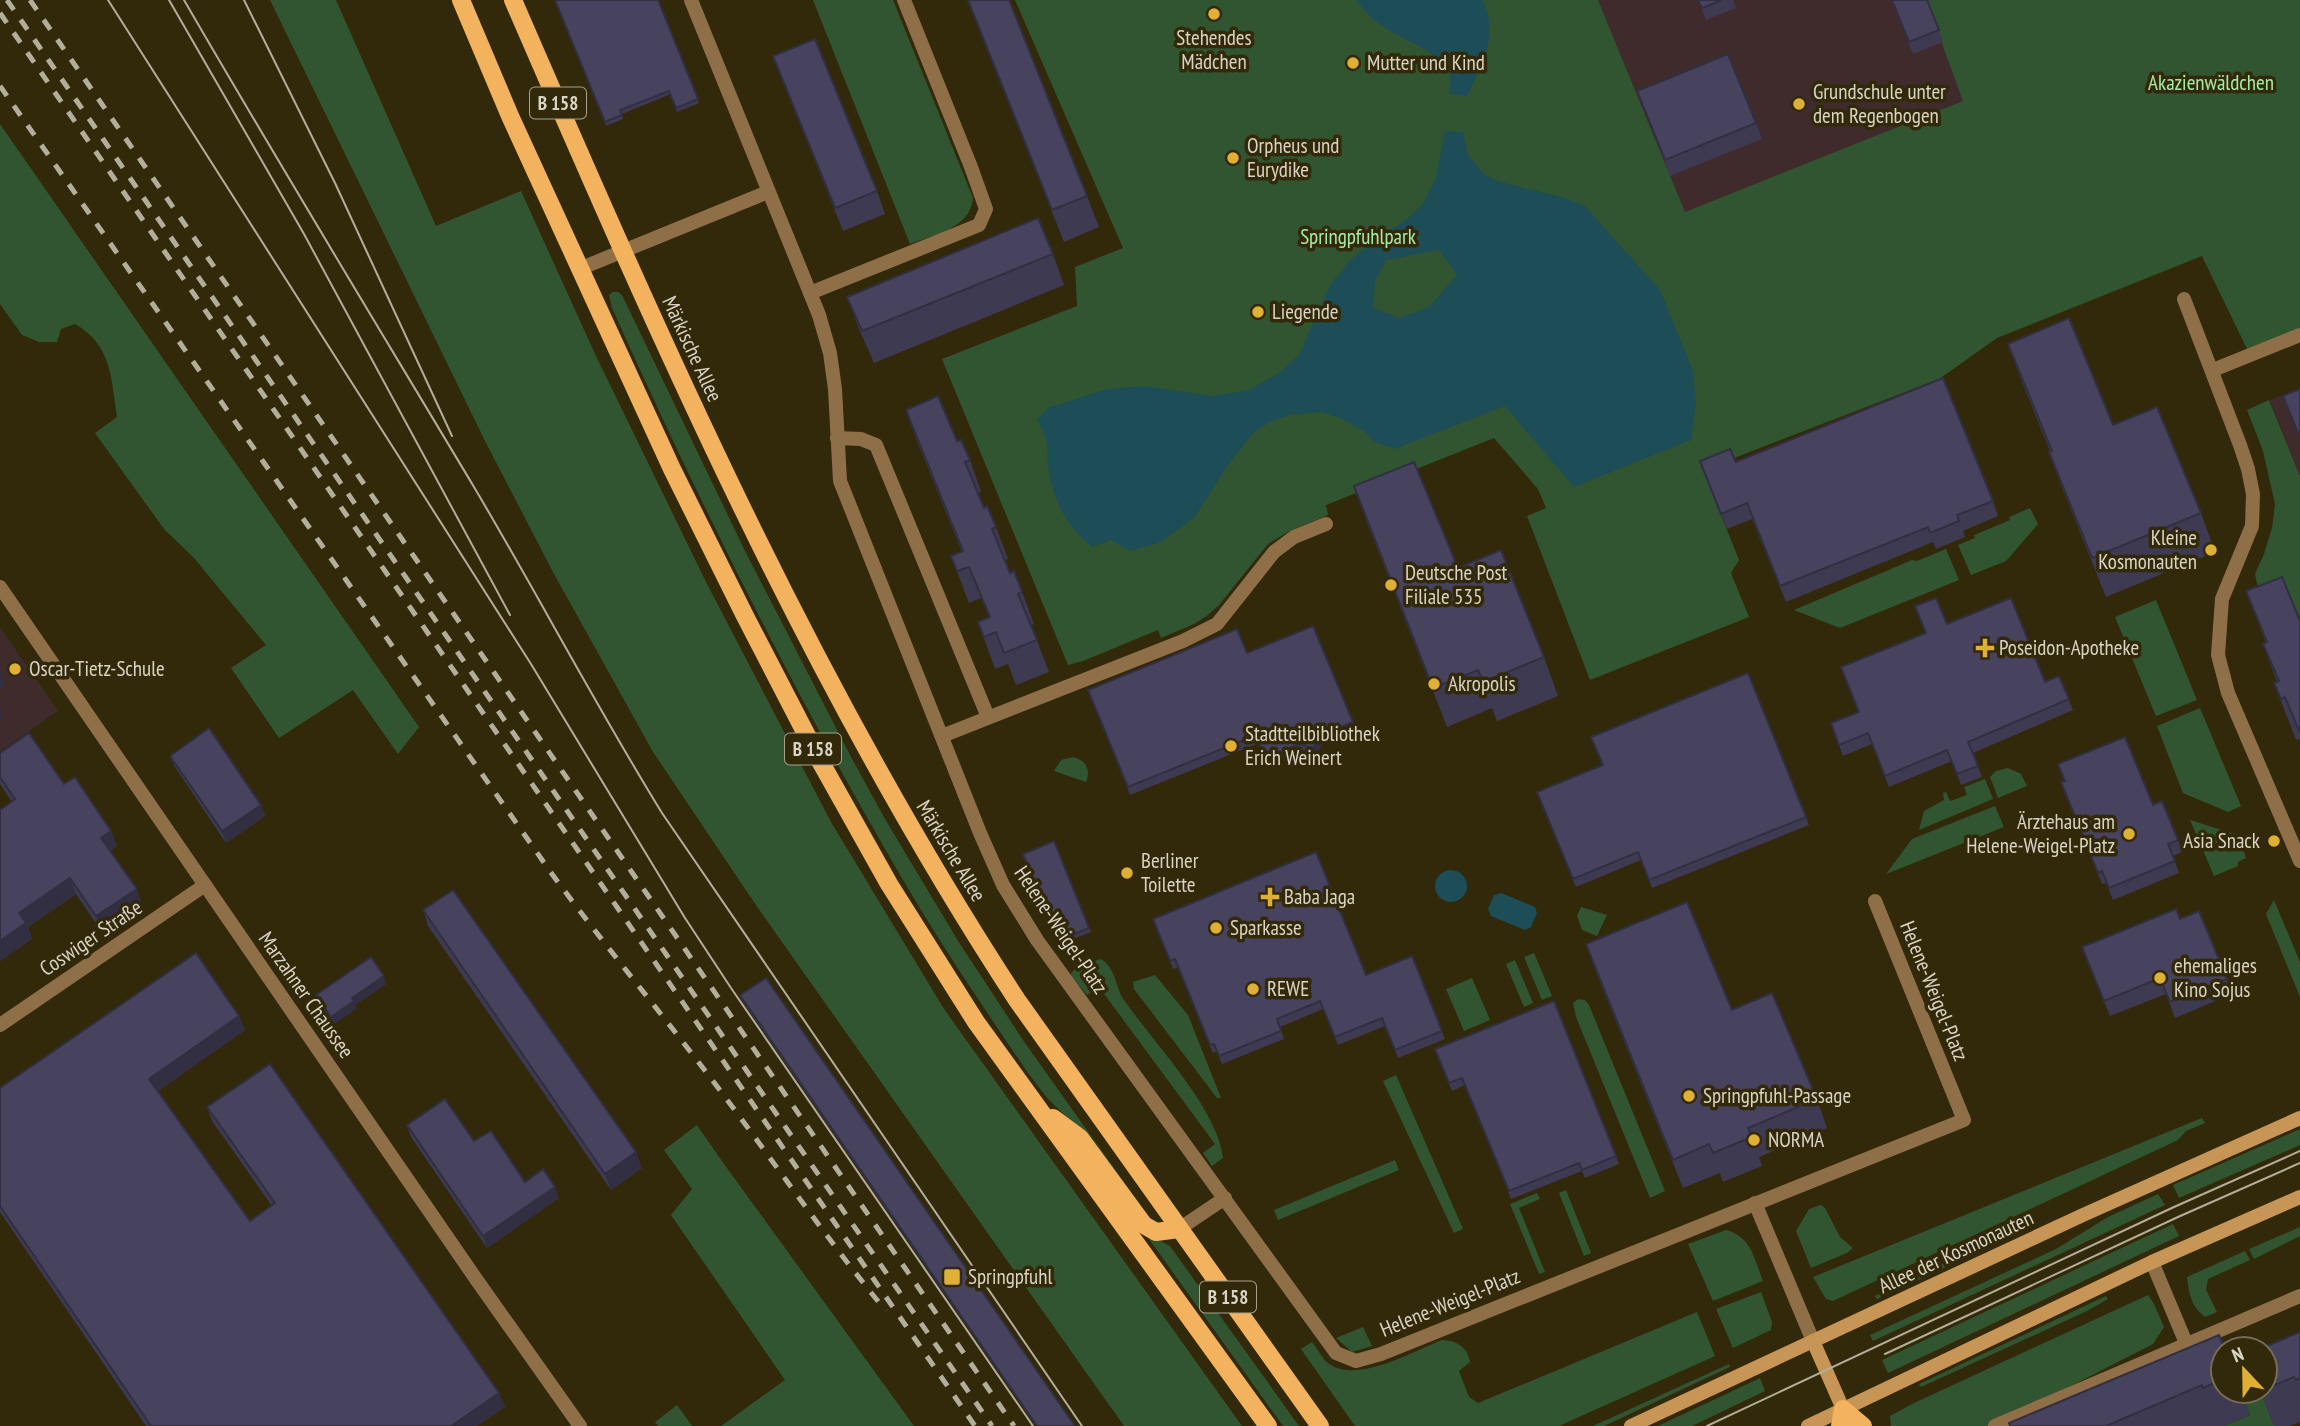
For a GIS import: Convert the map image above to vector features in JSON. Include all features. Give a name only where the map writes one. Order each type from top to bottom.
[{"type":"main road","name":"B 158","points":[[461,0],[579,269],[678,481],[819,759],[889,884],[976,1022],[1268,1426]]},
{"type":"main road","name":"Märkische Allee","points":[[513,0],[622,252],[724,471],[865,749],[988,956],[1320,1426]]},
{"type":"main road","points":[[1039,1108],[1080,1138],[1144,1225],[1156,1233],[1180,1229]]},
{"type":"main road","name":"Allee der Kosmonauten","points":[[1631,1426],[2082,1215],[2300,1118]]},
{"type":"main road","points":[[1808,1426],[1841,1418],[2152,1262],[2300,1197]]},
{"type":"main road","points":[[1813,1342],[1841,1418],[1863,1426]]},
{"type":"street","points":[[691,0],[822,323],[835,389],[836,438],[861,439],[876,445],[988,717]]},
{"type":"street","points":[[810,293],[979,225],[986,209],[904,0]]},
{"type":"street","points":[[579,269],[768,192]]},
{"type":"street","points":[[2183,299],[2213,370],[2248,469],[2254,511],[2249,537],[2222,600],[2218,655],[2228,693],[2300,862]]},
{"type":"street","points":[[2213,370],[2300,335]]},
{"type":"street","name":"Helene-Weigel-Platz","points":[[836,438],[840,481],[1003,885],[1037,940],[1336,1353],[1356,1361],[1381,1354],[1964,1120],[1875,901]]},
{"type":"street","points":[[942,736],[1217,624],[1274,552],[1294,537],[1326,524]]},
{"type":"street","name":"Marzahner Chaussee","points":[[0,587],[580,1426]]},
{"type":"street","name":"Coswiger Straße","points":[[0,1025],[205,885]]},
{"type":"street","points":[[1180,1229],[1225,1198]]},
{"type":"street","points":[[1755,1203],[1813,1342]]},
{"type":"street","points":[[2152,1262],[2186,1343]]},
{"type":"street","points":[[1995,1426],[2300,1296]]},
{"type":"shaded area","name":"Grundschule unter dem Regenbogen","points":[[1598,0],[1926,0],[1964,101],[1685,212]]},
{"type":"shaded area","points":[[2300,388],[2300,476],[2270,400]]},
{"type":"shaded area","name":"Oscar-Tietz-Schule","points":[[0,627],[58,711],[0,751]]},
{"type":"green space","points":[[270,0],[336,0],[436,226],[521,191],[596,356],[706,582],[831,822],[944,1009],[1242,1426],[1124,1426],[758,908],[653,752],[554,574],[485,441]]},
{"type":"green space","points":[[813,0],[893,0],[973,198],[965,217],[950,229],[910,244]]},
{"type":"green space","name":"Springpfuhlpark","points":[[1015,0],[1598,0],[1685,212],[1963,101],[1926,0],[2300,0],[2300,330],[2248,351],[2202,256],[1997,338],[1939,379],[1703,470],[1739,560],[1731,573],[1749,617],[1590,680],[1527,516],[1546,508],[1538,489],[1494,438],[1326,505],[1328,515],[1288,532],[1268,544],[1219,605],[1194,624],[1161,638],[1158,630],[1068,665],[942,359],[1077,306],[1075,267],[1123,248]]},
{"type":"green space","points":[[0,124],[419,727],[398,754],[353,690],[279,738],[231,668],[266,645],[194,558],[164,529],[95,433],[117,417],[111,376],[103,352],[87,332],[75,324],[61,329],[57,342],[39,342],[22,335],[0,304]]},
{"type":"green space","points":[[613,292],[622,295],[746,553],[885,819],[960,944],[1025,1043],[1143,1209],[1078,1128],[1048,1099],[1028,1073],[899,873],[784,665],[678,452],[612,308],[609,295]]},
{"type":"green space","points":[[2269,400],[2300,476],[2300,625],[2297,618],[2261,632],[2260,597],[2255,574],[2272,528],[2275,504],[2263,451],[2247,410]]},
{"type":"green space","points":[[2030,508],[2038,524],[2006,561],[1971,575],[1958,545]]},
{"type":"green space","points":[[1946,549],[1959,580],[1840,628],[1794,610],[1912,560],[1917,561]]},
{"type":"green space","points":[[2156,600],[2197,700],[2156,716],[2115,617]]},
{"type":"green space","points":[[2200,708],[2241,806],[2228,812],[2183,793],[2157,726]]},
{"type":"green space","points":[[1073,757],[1086,766],[1086,782],[1054,771],[1061,760]]},
{"type":"green space","points":[[2008,768],[2021,774],[2027,786],[1998,798],[1990,777],[1996,771]]},
{"type":"green space","points":[[1985,779],[1993,799],[1919,830],[1924,811],[1944,800],[1943,793],[1946,792],[1950,801],[1967,795],[1964,787]]},
{"type":"green space","points":[[1995,806],[2004,827],[1886,874],[1912,839]]},
{"type":"green space","points":[[2190,820],[2238,835],[2246,858],[2238,862],[2238,866],[2214,876]]},
{"type":"green space","points":[[2274,900],[2300,962],[2300,997],[2266,914]]},
{"type":"green space","points":[[1581,907],[1607,915],[1597,936],[1582,930],[1577,916]]},
{"type":"green space","points":[[1534,953],[1552,996],[1542,1000],[1524,957]]},
{"type":"green space","points":[[1101,959],[1110,967],[1124,1000],[1182,1076],[1210,1119],[1223,1158],[1212,1166],[1203,1153],[1215,1144],[1099,987],[1087,995],[1071,976],[1078,966]]},
{"type":"green space","points":[[1515,960],[1533,1003],[1524,1007],[1506,964]]},
{"type":"green space","points":[[1155,975],[1188,1015],[1221,1098],[1217,1098],[1134,989],[1133,982]]},
{"type":"green space","points":[[1472,978],[1490,1020],[1464,1031],[1446,989]]},
{"type":"green space","points":[[1578,999],[1585,1000],[1589,1005],[1665,1191],[1650,1198],[1576,1017],[1573,1003]]},
{"type":"green space","points":[[1396,1075],[1463,1229],[1454,1233],[1383,1081]]},
{"type":"green space","points":[[2202,1118],[2205,1123],[2186,1131],[2178,1140],[1833,1301],[1826,1299],[1813,1277]]},
{"type":"green space","points":[[697,1125],[914,1426],[721,1426],[785,1380],[671,1215],[692,1189],[664,1150]]},
{"type":"green space","points":[[2300,1129],[2300,1145],[2179,1198],[2173,1185]]},
{"type":"green space","points":[[1395,1160],[1399,1170],[1278,1220],[1274,1210]]},
{"type":"green space","points":[[1566,1190],[1591,1253],[1584,1256],[1559,1193]]},
{"type":"green space","points":[[1537,1193],[1540,1199],[1519,1208],[1545,1272],[1539,1274],[1510,1204]]},
{"type":"green space","points":[[2158,1194],[2165,1205],[1873,1341],[1870,1335],[2056,1249],[2108,1217]]},
{"type":"green space","points":[[1821,1205],[1840,1237],[1853,1248],[1811,1268],[1796,1231],[1809,1209]]},
{"type":"green space","points":[[2173,1224],[2179,1236],[1888,1373],[1882,1360]]},
{"type":"green space","points":[[2300,1227],[2300,1236],[2254,1259],[2249,1249]]},
{"type":"green space","points":[[1726,1230],[1735,1233],[1747,1243],[1763,1281],[1713,1301],[1688,1244]]},
{"type":"green space","points":[[1152,1237],[1170,1246],[1299,1426],[1283,1426],[1149,1239]]},
{"type":"green space","points":[[1971,1250],[1974,1254],[1877,1299],[1875,1296]]},
{"type":"green space","points":[[2245,1251],[2250,1260],[2208,1279],[2206,1290],[2217,1312],[2205,1317],[2192,1299],[2187,1277]]},
{"type":"green space","points":[[1761,1292],[1772,1322],[1771,1330],[1733,1348],[1716,1309]]},
{"type":"green space","points":[[2148,1295],[2164,1327],[2153,1344],[1992,1426],[1891,1426],[1890,1416],[1914,1403]]},
{"type":"green space","points":[[2106,1296],[2108,1299],[2087,1311],[1921,1387],[1919,1384]]},
{"type":"green space","points":[[1697,1312],[1715,1356],[1559,1426],[1355,1426],[1301,1349],[1312,1342],[1329,1364],[1341,1369],[1355,1370],[1386,1364],[1442,1340],[1452,1342],[1461,1345],[1469,1357],[1470,1362],[1459,1371],[1469,1397],[1478,1403]]},
{"type":"green space","points":[[1363,1327],[1372,1346],[1352,1352],[1336,1338]]},
{"type":"green space","points":[[1729,1364],[1730,1367],[1604,1426],[1593,1426]]},
{"type":"green space","points":[[1760,1378],[1765,1391],[1692,1426],[1658,1426]]},
{"type":"green space","points":[[677,1405],[692,1426],[658,1426],[655,1422]]},
{"type":"green space","points":[[2246,1405],[2266,1405],[2274,1426],[2224,1426],[2250,1415]]},
{"type":"water","points":[[1356,0],[1483,0],[1490,25],[1487,49],[1467,96],[1449,94],[1450,77],[1440,61],[1379,24]]},
{"type":"water","points":[[1445,131],[1463,132],[1468,155],[1484,174],[1497,181],[1584,205],[1660,290],[1693,371],[1696,404],[1691,440],[1574,487],[1505,406],[1395,449],[1375,442],[1363,431],[1342,419],[1322,412],[1290,415],[1268,423],[1253,433],[1228,465],[1194,518],[1161,542],[1130,551],[1111,540],[1092,547],[1083,540],[1063,514],[1051,483],[1046,440],[1037,420],[1048,408],[1107,389],[1144,386],[1214,396],[1249,390],[1277,374],[1299,355],[1330,285],[1350,260],[1406,220],[1423,204],[1436,177]],"holes":[[[1439,250],[1457,275],[1429,307],[1400,318],[1373,308],[1375,282],[1386,260]]]},
{"type":"water","points":[[1451,870],[1462,875],[1467,886],[1462,897],[1451,902],[1440,897],[1435,886],[1440,875]]},
{"type":"water","points":[[1501,893],[1535,907],[1537,913],[1531,927],[1525,930],[1491,916],[1488,909],[1494,895]]},
{"type":"building","points":[[555,0],[658,0],[698,99],[676,108],[669,91],[620,110],[622,115],[605,122]]},
{"type":"building","points":[[968,0],[1009,0],[1087,196],[1052,210]]},
{"type":"building","points":[[1698,0],[1722,0],[1702,8]]},
{"type":"building","points":[[1892,0],[1927,0],[1939,30],[1909,42]]},
{"type":"building","points":[[815,39],[877,191],[835,208],[773,56]]},
{"type":"building","points":[[1728,54],[1756,123],[1665,160],[1637,91]]},
{"type":"building","points":[[1038,218],[1053,254],[862,331],[847,297]]},
{"type":"building","points":[[2069,318],[2113,425],[2157,407],[2201,513],[2092,558],[2008,344]]},
{"type":"building","points":[[1943,378],[1993,501],[1957,515],[1959,521],[1930,533],[1928,527],[1780,586],[1747,503],[1721,514],[1700,461],[1730,449],[1736,462]]},
{"type":"building","points":[[2300,389],[2300,432],[2298,433],[2283,396]]},
{"type":"building","points":[[938,396],[957,441],[961,440],[970,460],[965,462],[984,508],[987,506],[996,527],[992,529],[1010,573],[1014,571],[1022,592],[1018,594],[1037,640],[1004,653],[996,632],[984,637],[978,622],[990,617],[969,567],[957,571],[951,556],[963,551],[906,410]]},
{"type":"building","points":[[1414,462],[1458,568],[1501,550],[1544,657],[1483,682],[1478,670],[1433,688],[1354,486]]},
{"type":"building","points":[[2282,577],[2300,621],[2300,731],[2285,697],[2281,699],[2274,683],[2279,681],[2263,644],[2267,642],[2246,591]]},
{"type":"building","points":[[1936,598],[1947,624],[2011,598],[2045,682],[2059,676],[2069,699],[1968,742],[1978,766],[1957,774],[1947,750],[1885,776],[1868,733],[1839,745],[1831,723],[1859,712],[1841,667],[1926,633],[1915,606]]},
{"type":"building","points":[[1313,626],[1353,722],[1320,736],[1313,748],[1299,744],[1266,758],[1256,735],[1128,787],[1088,690],[1237,629],[1247,653]]},
{"type":"building","points":[[1748,673],[1806,817],[1649,880],[1638,852],[1573,879],[1537,792],[1603,765],[1591,737]]},
{"type":"building","points":[[209,728],[261,805],[222,831],[170,756]]},
{"type":"building","points":[[29,733],[64,784],[75,777],[111,831],[101,838],[137,889],[96,916],[70,878],[19,913],[26,923],[0,941],[0,810],[15,799],[0,777],[0,753]]},
{"type":"building","name":"Ärztehaus am Helene-Weigel-Platz","points":[[2125,737],[2153,805],[2162,801],[2178,840],[2168,844],[2175,861],[2109,888],[2102,871],[2098,873],[2061,782],[2065,781],[2058,764]]},
{"type":"building","points":[[1054,841],[1089,928],[1059,940],[1023,854]]},
{"type":"building","points":[[1316,852],[1366,975],[1412,956],[1442,1031],[1395,1050],[1382,1018],[1335,1037],[1320,1001],[1277,1019],[1281,1031],[1219,1056],[1214,1044],[1210,1045],[1175,959],[1170,961],[1153,919]]},
{"type":"building","points":[[453,890],[636,1152],[605,1174],[423,910]]},
{"type":"building","points":[[1687,902],[1732,1010],[1772,993],[1817,1099],[1748,1128],[1752,1137],[1713,1153],[1709,1144],[1673,1160],[1586,944]]},
{"type":"building","name":"ehemaliges Kino Sojus","points":[[2176,909],[2180,919],[2199,911],[2227,979],[2170,1002],[2160,978],[2104,1001],[2082,947]]},
{"type":"building","points":[[196,953],[239,1016],[149,1079],[250,1221],[275,1203],[207,1107],[270,1064],[499,1393],[451,1426],[151,1426],[0,1206],[0,1088]]},
{"type":"building","points":[[371,957],[384,976],[352,998],[354,1001],[331,1017],[316,995]]},
{"type":"building","points":[[766,978],[1075,1426],[1037,1426],[740,995]]},
{"type":"building","points":[[1554,1001],[1616,1156],[1582,1170],[1579,1163],[1509,1191],[1462,1078],[1449,1083],[1435,1049]]},
{"type":"building","points":[[445,1099],[474,1141],[491,1131],[525,1182],[543,1169],[555,1187],[483,1236],[407,1125]]},
{"type":"building","points":[[2300,1332],[2300,1378],[2296,1380],[2294,1377],[2279,1383],[2279,1341]]},
{"type":"building","points":[[2209,1339],[2209,1385],[2203,1388],[2202,1385],[2106,1426],[2010,1426],[2009,1423]]},
{"type":"tram line","points":[[108,0],[531,664],[685,918],[1033,1426]]},
{"type":"tram line","points":[[169,0],[304,234],[510,615]]},
{"type":"tram line","points":[[184,0],[474,487],[662,813],[1082,1426]]},
{"type":"tram line","points":[[244,0],[335,183],[452,436]]},
{"type":"tram line","points":[[1707,1426],[2174,1207],[2300,1151]]},
{"type":"tram line","points":[[1885,1354],[2300,1163]]},
{"type":"railway","points":[[7,0],[992,1426]]},
{"type":"railway","points":[[30,0],[1014,1426]]},
{"type":"railway","points":[[0,13],[975,1426]]},
{"type":"railway","points":[[0,86],[552,874],[704,1069],[886,1311]]},
{"type":"place","name":"Stehendes Mädchen","points":[[1214,14]]},
{"type":"place","name":"Mutter und Kind","points":[[1353,63]]},
{"type":"place","name":"Grundschule unter dem Regenbogen","points":[[1799,104]]},
{"type":"place","name":"Orpheus und Eurydike","points":[[1233,158]]},
{"type":"place","name":"Liegende","points":[[1258,312]]},
{"type":"place","name":"Kleine Kosmonauten","points":[[2211,550]]},
{"type":"place","name":"Deutsche Post Filiale 535","points":[[1391,585]]},
{"type":"place","name":"Poseidon-Apotheke","points":[[1985,648]]},
{"type":"place","name":"Oscar-Tietz-Schule","points":[[15,669]]},
{"type":"place","name":"Akropolis","points":[[1434,684]]},
{"type":"place","name":"Stadtteilbibliothek Erich Weinert","points":[[1231,746]]},
{"type":"place","name":"Ärztehaus am Helene-Weigel-Platz","points":[[2129,834]]},
{"type":"place","name":"Asia Snack","points":[[2274,841]]},
{"type":"place","name":"Berliner Toilette","points":[[1127,873]]},
{"type":"place","name":"Baba Jaga","points":[[1270,897]]},
{"type":"place","name":"Sparkasse","points":[[1216,928]]},
{"type":"place","name":"ehemaliges Kino Sojus","points":[[2160,978]]},
{"type":"place","name":"REWE","points":[[1253,989]]},
{"type":"place","name":"Springpfuhl-Passage","points":[[1689,1096]]},
{"type":"place","name":"NORMA","points":[[1754,1140]]},
{"type":"place","name":"Springpfuhl","points":[[952,1277]]},
{"type":"park label","name":"Akazienwäldchen","points":[[2211,83]]}]
